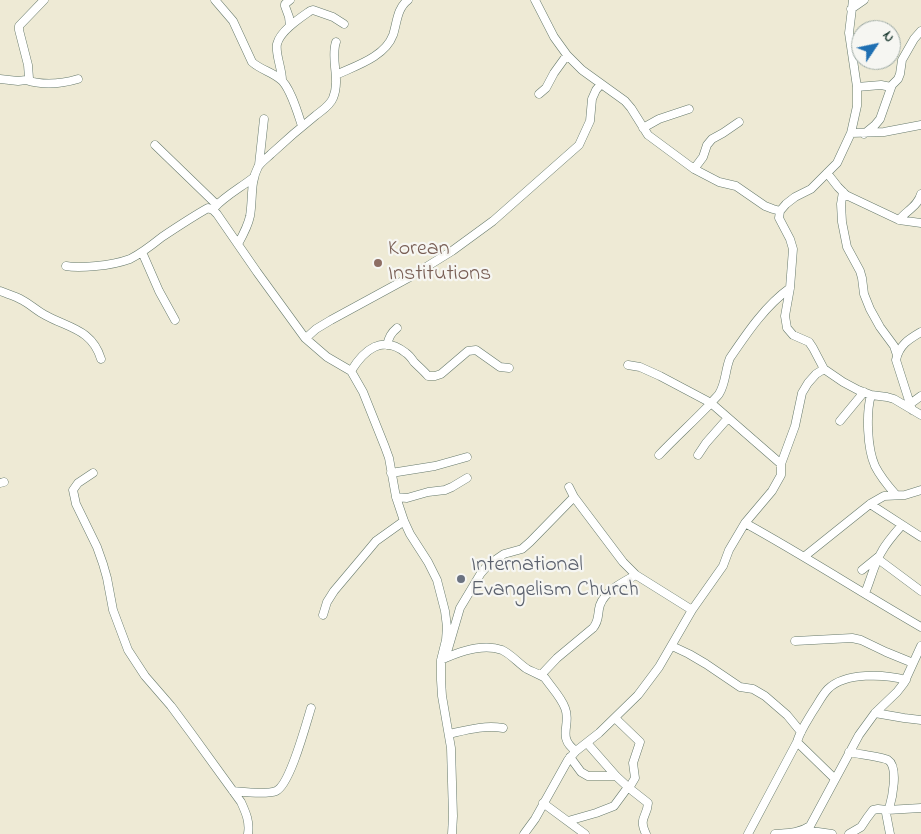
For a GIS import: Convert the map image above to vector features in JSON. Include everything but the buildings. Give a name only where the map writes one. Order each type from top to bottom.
[{"type":"street","points":[[26,80],[28,78],[28,65],[19,26],[44,0]]},
{"type":"street","points":[[215,0],[233,22],[252,62],[282,80]]},
{"type":"street","points":[[290,0],[285,6],[290,26]]},
{"type":"street","points":[[336,75],[378,54],[393,36],[397,17],[404,2],[408,0]]},
{"type":"street","points":[[535,0],[567,56],[582,70],[614,92],[631,108],[648,135],[694,169],[719,182],[736,186],[765,206],[780,211]]},
{"type":"street","points":[[853,0],[850,34],[857,87],[857,106],[851,133],[837,163],[811,189],[795,197],[780,211],[780,218],[793,248],[790,288],[784,316],[787,328],[794,335],[809,342],[824,369],[842,382],[868,393],[894,399],[911,407],[921,415]]},
{"type":"street","points":[[851,9],[864,0]]},
{"type":"street","points":[[302,126],[282,80],[277,44],[290,26],[313,10],[333,17],[344,24]]},
{"type":"street","points":[[864,134],[875,125],[884,112],[891,87],[900,74],[902,60],[921,31]]},
{"type":"street","points":[[259,166],[302,126],[329,105],[336,88],[334,57],[336,42]]},
{"type":"street","points":[[539,94],[546,88],[554,73],[567,56]]},
{"type":"street","points":[[0,79],[26,80],[45,84],[57,84],[78,79]]},
{"type":"street","points":[[306,338],[331,320],[410,277],[452,251],[493,221],[579,145],[590,121],[592,99],[596,90],[602,84]]},
{"type":"street","points":[[857,87],[881,85],[891,87]]},
{"type":"street","points":[[643,128],[659,119],[688,108]]},
{"type":"street","points":[[238,244],[250,217],[253,178],[259,166],[264,120]]},
{"type":"street","points":[[694,169],[703,157],[707,144],[739,122]]},
{"type":"street","points":[[851,133],[884,132],[921,125]]},
{"type":"street","points":[[155,145],[215,208],[217,214],[257,272],[306,338],[327,357],[351,371],[363,392],[380,432],[404,521],[434,572],[442,595],[447,627],[443,659],[442,696],[451,748],[452,834]]},
{"type":"street","points":[[827,173],[846,195],[899,220],[921,224]]},
{"type":"street","points":[[215,208],[220,202],[253,178]]},
{"type":"street","points":[[843,192],[841,214],[848,247],[860,271],[867,303],[880,327],[894,346],[897,355]]},
{"type":"street","points":[[899,220],[904,213],[917,204],[921,194]]},
{"type":"street","points":[[66,266],[107,265],[130,258],[142,252],[194,216],[208,208],[215,208]]},
{"type":"street","points":[[142,252],[159,291],[175,320]]},
{"type":"street","points":[[660,455],[719,394],[730,358],[769,306],[790,288]]},
{"type":"street","points":[[0,291],[21,299],[44,315],[72,326],[88,337],[98,350],[101,359]]},
{"type":"street","points":[[387,345],[392,332],[397,328]]},
{"type":"street","points":[[911,407],[896,360],[900,347],[921,332]]},
{"type":"street","points":[[351,371],[359,358],[367,351],[374,346],[387,345],[392,345],[407,353],[428,376],[442,374],[468,351],[476,350],[500,367],[509,368]]},
{"type":"street","points":[[628,365],[640,367],[660,376],[711,403],[781,464]]},
{"type":"street","points":[[524,834],[535,819],[573,754],[599,734],[615,718],[644,688],[659,667],[692,610],[722,566],[745,523],[781,475],[781,464],[795,426],[802,393],[808,382],[824,369]]},
{"type":"street","points":[[840,421],[868,393]]},
{"type":"street","points":[[868,393],[868,420],[873,459],[880,474],[896,495]]},
{"type":"street","points":[[911,407],[921,396]]},
{"type":"street","points":[[698,455],[728,418]]},
{"type":"street","points":[[391,473],[412,471],[467,457]]},
{"type":"street","points":[[93,473],[78,483],[73,490],[76,504],[97,547],[103,564],[113,610],[128,650],[145,676],[186,726],[233,791],[247,814],[248,834]]},
{"type":"street","points":[[396,497],[408,498],[428,492],[445,490],[467,478]]},
{"type":"street","points":[[568,487],[623,562],[636,575],[692,610]]},
{"type":"street","points":[[805,556],[870,504],[884,496],[921,490]]},
{"type":"street","points":[[443,659],[460,608],[484,569],[504,554],[522,549],[574,497]]},
{"type":"street","points":[[870,504],[921,537]]},
{"type":"street","points":[[322,615],[334,591],[376,541],[404,521]]},
{"type":"street","points":[[745,523],[805,556],[921,627]]},
{"type":"street","points":[[865,593],[882,550],[902,525]]},
{"type":"street","points":[[862,570],[879,557]]},
{"type":"street","points":[[879,557],[921,591]]},
{"type":"street","points":[[541,675],[557,658],[594,628],[598,623],[600,605],[606,595],[636,575]]},
{"type":"street","points":[[795,641],[852,638],[861,640],[913,663]]},
{"type":"street","points":[[672,646],[689,654],[740,688],[753,689],[765,696],[787,715],[801,732]]},
{"type":"street","points":[[804,830],[814,821],[849,752],[874,713],[897,692],[906,680],[921,646]]},
{"type":"street","points":[[443,659],[467,651],[488,648],[502,650],[527,669],[541,675],[565,706],[567,714],[566,741],[571,747],[584,774],[588,776],[616,776]]},
{"type":"street","points":[[748,834],[801,732],[827,689],[835,683],[856,677],[893,676],[906,680]]},
{"type":"street","points":[[233,791],[274,792],[280,788],[284,783],[298,749],[311,708]]},
{"type":"street","points":[[874,713],[921,720]]},
{"type":"street","points":[[568,821],[614,806],[635,778],[633,763],[640,742],[615,718]]},
{"type":"street","points":[[449,734],[484,727],[503,728]]},
{"type":"street","points":[[797,742],[835,779]]},
{"type":"street","points":[[586,743],[616,776],[648,803],[642,821],[646,834]]},
{"type":"street","points":[[849,752],[887,760],[892,764],[894,774],[892,798],[886,813],[890,834]]},
{"type":"street","points":[[543,803],[585,834]]},
{"type":"street","points":[[849,834],[861,828],[873,810],[921,808]]},
{"type":"street","points":[[775,834],[804,830],[832,834]]},
{"type":"place","name":"Korean Institutions","points":[[378,263]]},
{"type":"place","name":"International Evangelism Church","points":[[461,579]]}]
